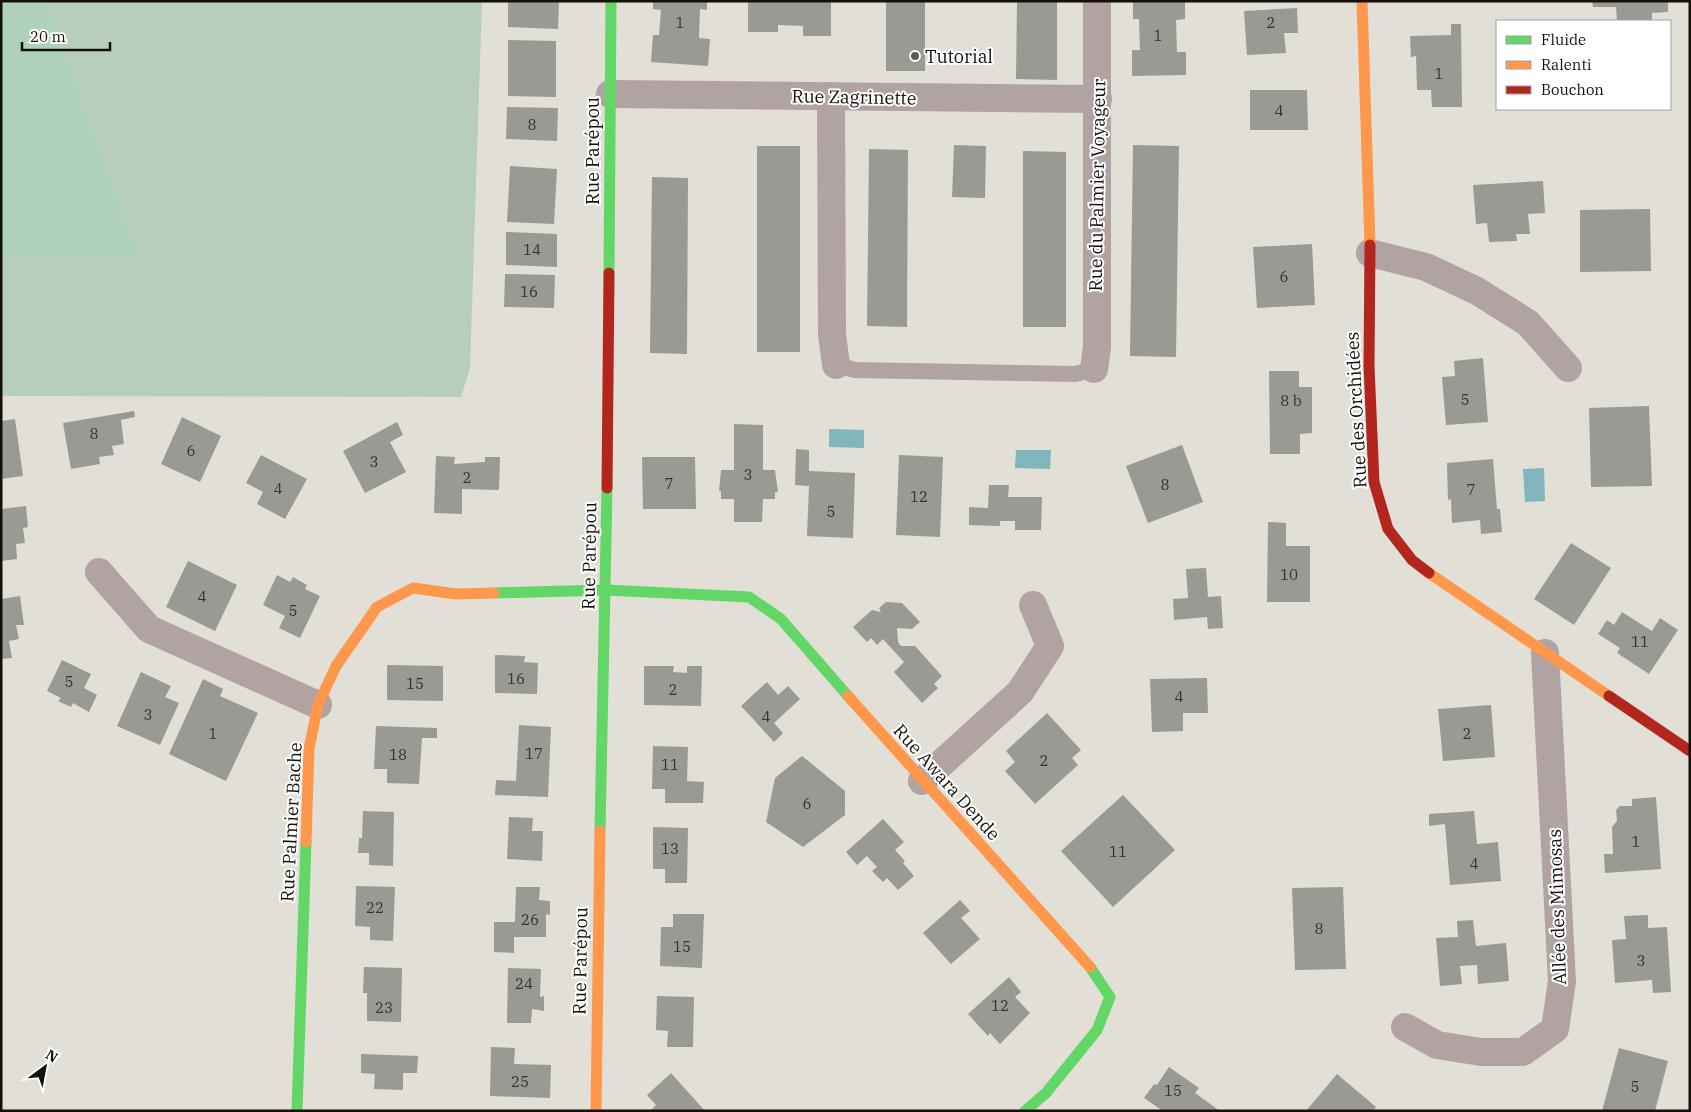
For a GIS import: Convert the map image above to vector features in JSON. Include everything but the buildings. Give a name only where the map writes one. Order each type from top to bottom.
[{"type":"street","name":"Rue Parépou","points":[[596,1111],[606,590],[611,1]]},
{"type":"street","name":"Rue du Palmier Voyageur","points":[[1094,369],[1098,347],[1096,322],[1097,1]]},
{"type":"street","name":"Rue des Orchidées","points":[[1362,1],[1370,254],[1369,366],[1374,482],[1388,529],[1412,560],[1690,751]]},
{"type":"street","name":"Rue Zagrinette","points":[[610,94],[1098,99]]},
{"type":"street","points":[[832,96],[832,334],[836,365]]},
{"type":"street","points":[[1370,254],[1426,267],[1477,291],[1528,323],[1568,368]]},
{"type":"street","points":[[99,572],[149,629],[318,705]]},
{"type":"street","name":"Rue Palmier Bache","points":[[297,1111],[310,749],[318,705],[336,666],[377,607],[413,588],[456,594],[606,590]]},
{"type":"street","name":"Rue Awara Dende","points":[[606,590],[750,597],[782,620],[922,781],[1086,962],[1110,996],[1097,1030],[1046,1093],[1025,1111]]},
{"type":"street","points":[[922,781],[1020,692],[1050,646],[1034,605]]},
{"type":"street","name":"Allée des Mimosas","points":[[1405,1027],[1437,1046],[1481,1052],[1523,1052],[1555,1029],[1562,981],[1545,653]]},
{"type":"lane","points":[[836,365],[855,370],[1075,374],[1094,369]]},
{"type":"green space","points":[[1,1],[47,1],[141,260],[1,257]]},
{"type":"green space","points":[[47,1],[482,1],[470,368],[461,397],[1,396],[1,257],[141,260]]},
{"type":"water","points":[[829,429],[864,430],[864,448],[829,447]]},
{"type":"water","points":[[1016,450],[1051,450],[1050,469],[1015,468]]},
{"type":"water","points":[[1544,468],[1545,501],[1525,502],[1523,469]]},
{"type":"traffic: fast","points":[[609,273],[611,1]]},
{"type":"traffic: fast","points":[[600,831],[607,488]]},
{"type":"traffic: fast","points":[[494,593],[606,590],[749,597],[781,619],[848,696]]},
{"type":"traffic: fast","points":[[297,1111],[306,842]]},
{"type":"traffic: fast","points":[[1025,1111],[1046,1093],[1097,1030],[1110,997],[1090,967]]},
{"type":"traffic: slow","points":[[1362,1],[1370,245]]},
{"type":"traffic: slow","points":[[1429,573],[1609,696]]},
{"type":"traffic: slow","points":[[306,842],[309,749],[318,705],[336,666],[377,607],[413,588],[456,594],[494,593]]},
{"type":"traffic: slow","points":[[848,696],[1090,967]]},
{"type":"traffic: slow","points":[[596,1111],[600,831]]},
{"type":"traffic: jam","points":[[1370,245],[1369,366],[1374,482],[1388,529],[1412,560],[1429,573]]},
{"type":"traffic: jam","points":[[607,488],[609,273]]},
{"type":"traffic: jam","points":[[1609,696],[1690,751]]},
{"type":"place","name":"Tutorial","points":[[915,56]]}]
